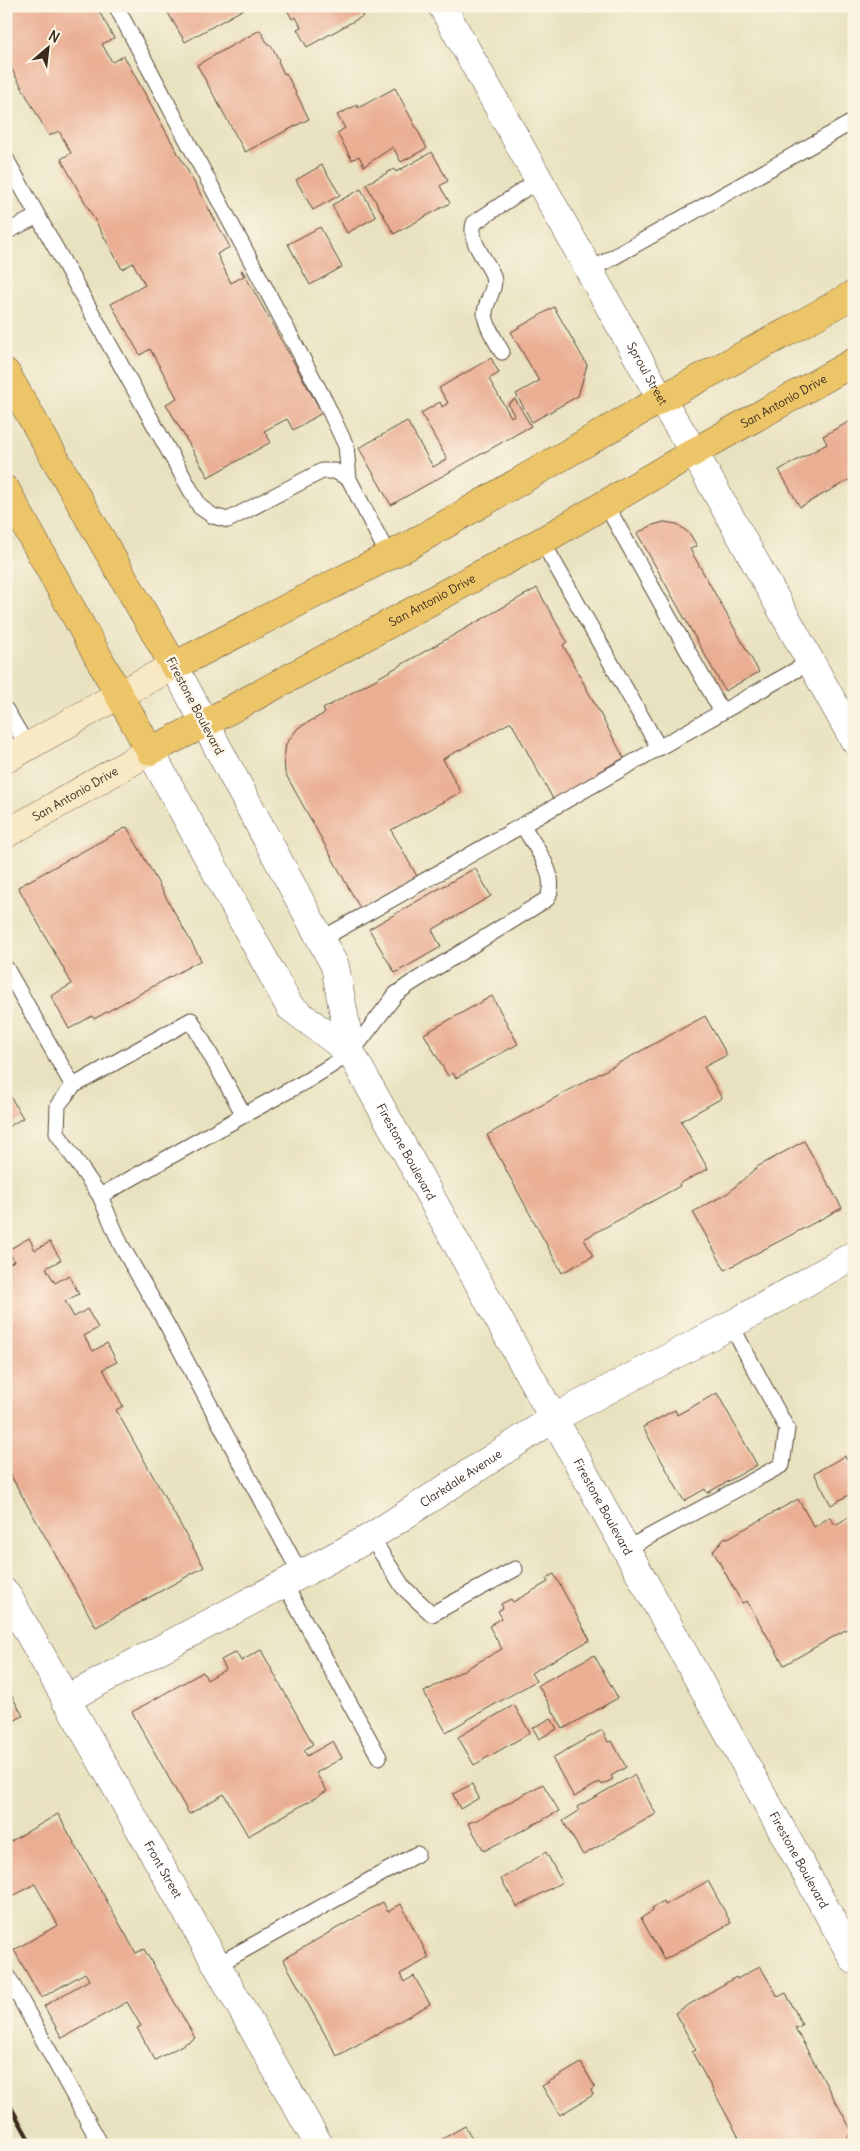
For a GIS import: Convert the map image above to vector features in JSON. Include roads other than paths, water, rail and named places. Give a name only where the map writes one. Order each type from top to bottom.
[{"type":"main road","points":[[17,753],[120,694],[410,545],[661,399],[789,332],[854,294]]},
{"type":"main road","name":"San Antonio Drive","points":[[6,834],[150,751],[204,724],[542,541],[694,452],[854,362]]},
{"type":"main road","name":"Firestone Boulevard","points":[[6,372],[174,666]]},
{"type":"main road","name":"Firestone Boulevard","points":[[10,504],[120,694],[150,751]]},
{"type":"street","name":"Sproul Street","points":[[442,6],[589,271],[661,399],[694,452],[854,740]]},
{"type":"street","name":"Firestone Boulevard","points":[[174,666],[335,966],[351,1053],[854,1960]]},
{"type":"street","name":"Firestone Boulevard","points":[[150,751],[290,1007],[351,1053]]},
{"type":"street","name":"Clarkdale Avenue","points":[[66,1700],[372,1537],[554,1418],[731,1325],[854,1255]]},
{"type":"street","name":"Front Street","points":[[6,1593],[319,2145]]},
{"type":"lane","points":[[116,6],[326,400],[346,446],[349,479],[388,555]]},
{"type":"lane","points":[[589,271],[854,121]]},
{"type":"lane","points":[[6,159],[200,507],[213,516],[228,520],[322,470],[335,471],[349,479]]},
{"type":"lane","points":[[502,352],[493,337],[485,313],[492,291],[493,276],[472,230],[474,223],[538,180]]},
{"type":"lane","points":[[6,232],[38,216]]},
{"type":"lane","points":[[606,504],[722,712]]},
{"type":"lane","points":[[542,541],[659,748]]},
{"type":"lane","points":[[320,940],[810,662]]},
{"type":"lane","points":[[6,710],[17,753]]},
{"type":"lane","points":[[100,1196],[308,1080],[351,1053],[396,994],[547,899],[552,883],[523,826]]},
{"type":"lane","points":[[6,968],[73,1086]]},
{"type":"lane","points":[[244,1116],[191,1020],[73,1086],[58,1105],[57,1133],[100,1196],[121,1245],[292,1579],[379,1757]]},
{"type":"lane","points":[[626,1549],[782,1465],[786,1429],[731,1325]]},
{"type":"lane","points":[[372,1537],[403,1587],[432,1614],[515,1569]]},
{"type":"lane","points":[[217,1965],[417,1854]]},
{"type":"lane","points":[[6,1973],[102,2145]]},
{"type":"railway","points":[[6,2098],[32,2145]]}]
